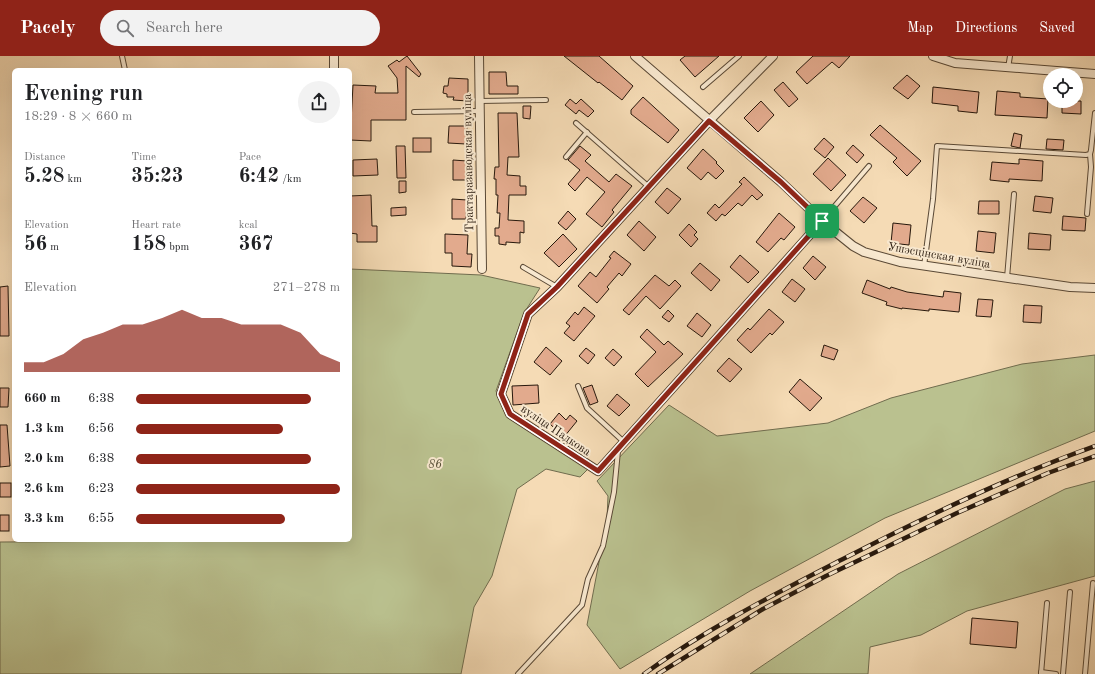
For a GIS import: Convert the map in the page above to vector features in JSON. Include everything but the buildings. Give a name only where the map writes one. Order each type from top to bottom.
[{"type":"street","points":[[334,56],[334,68]]},
{"type":"street","name":"Трактаразаводская вуліца","points":[[479,56],[482,269]]},
{"type":"street","name":"Ушэсцінская вуліца","points":[[635,56],[781,182],[822,221],[853,246],[864,252],[900,262],[924,266],[1007,278],[1095,288]]},
{"type":"street","name":"вуліца Падкова","points":[[773,56],[709,121],[557,287],[528,314],[501,394],[510,414],[598,471],[822,221]]},
{"type":"street","points":[[933,56],[955,63],[1095,74]]},
{"type":"lane","points":[[122,56],[125,68]]},
{"type":"lane","points":[[703,87],[739,56]]},
{"type":"lane","points":[[1008,68],[1010,56]]},
{"type":"lane","points":[[480,101],[546,100]]},
{"type":"lane","points":[[414,112],[480,111]]},
{"type":"lane","points":[[1087,214],[1091,167],[1090,154],[1095,113]]},
{"type":"lane","points":[[576,123],[649,187]]},
{"type":"lane","points":[[566,157],[587,132]]},
{"type":"lane","points":[[924,266],[933,199],[937,146],[1068,155],[1090,154]]},
{"type":"lane","points":[[822,221],[869,166]]},
{"type":"lane","points":[[1007,278],[1014,194]]},
{"type":"lane","points":[[524,267],[557,287]]},
{"type":"lane","points":[[518,674],[582,605],[588,579],[603,546],[614,492],[621,445],[587,408],[578,386]]},
{"type":"lane","points":[[1085,674],[1093,583]]},
{"type":"lane","points":[[1063,674],[1070,592]]},
{"type":"lane","points":[[1047,603],[1041,673],[1056,674]]},
{"type":"green space","name":"86","points":[[352,269],[481,275],[540,288],[524,313],[496,391],[506,416],[588,469],[580,477],[546,469],[517,489],[492,576],[474,607],[461,674],[0,674],[0,542],[352,542]]},
{"type":"green space","points":[[1095,355],[1095,431],[885,518],[750,591],[620,669],[587,625],[607,520],[608,496],[597,481],[669,405],[717,436],[828,423],[891,398],[1022,364]]},
{"type":"green space","points":[[1095,481],[1095,576],[967,611],[921,635],[870,647],[868,674],[750,674],[898,574],[1065,489]]},
{"type":"railway","points":[[644,674],[716,627],[792,585],[874,543],[999,484],[1095,446]]},
{"type":"railway","points":[[658,674],[763,609],[826,576],[957,513],[1048,473],[1095,456]]},
{"type":"route","points":[[709,121],[781,182],[822,221],[598,471],[569,454],[510,414],[501,394],[528,314],[557,287],[709,121]]}]
